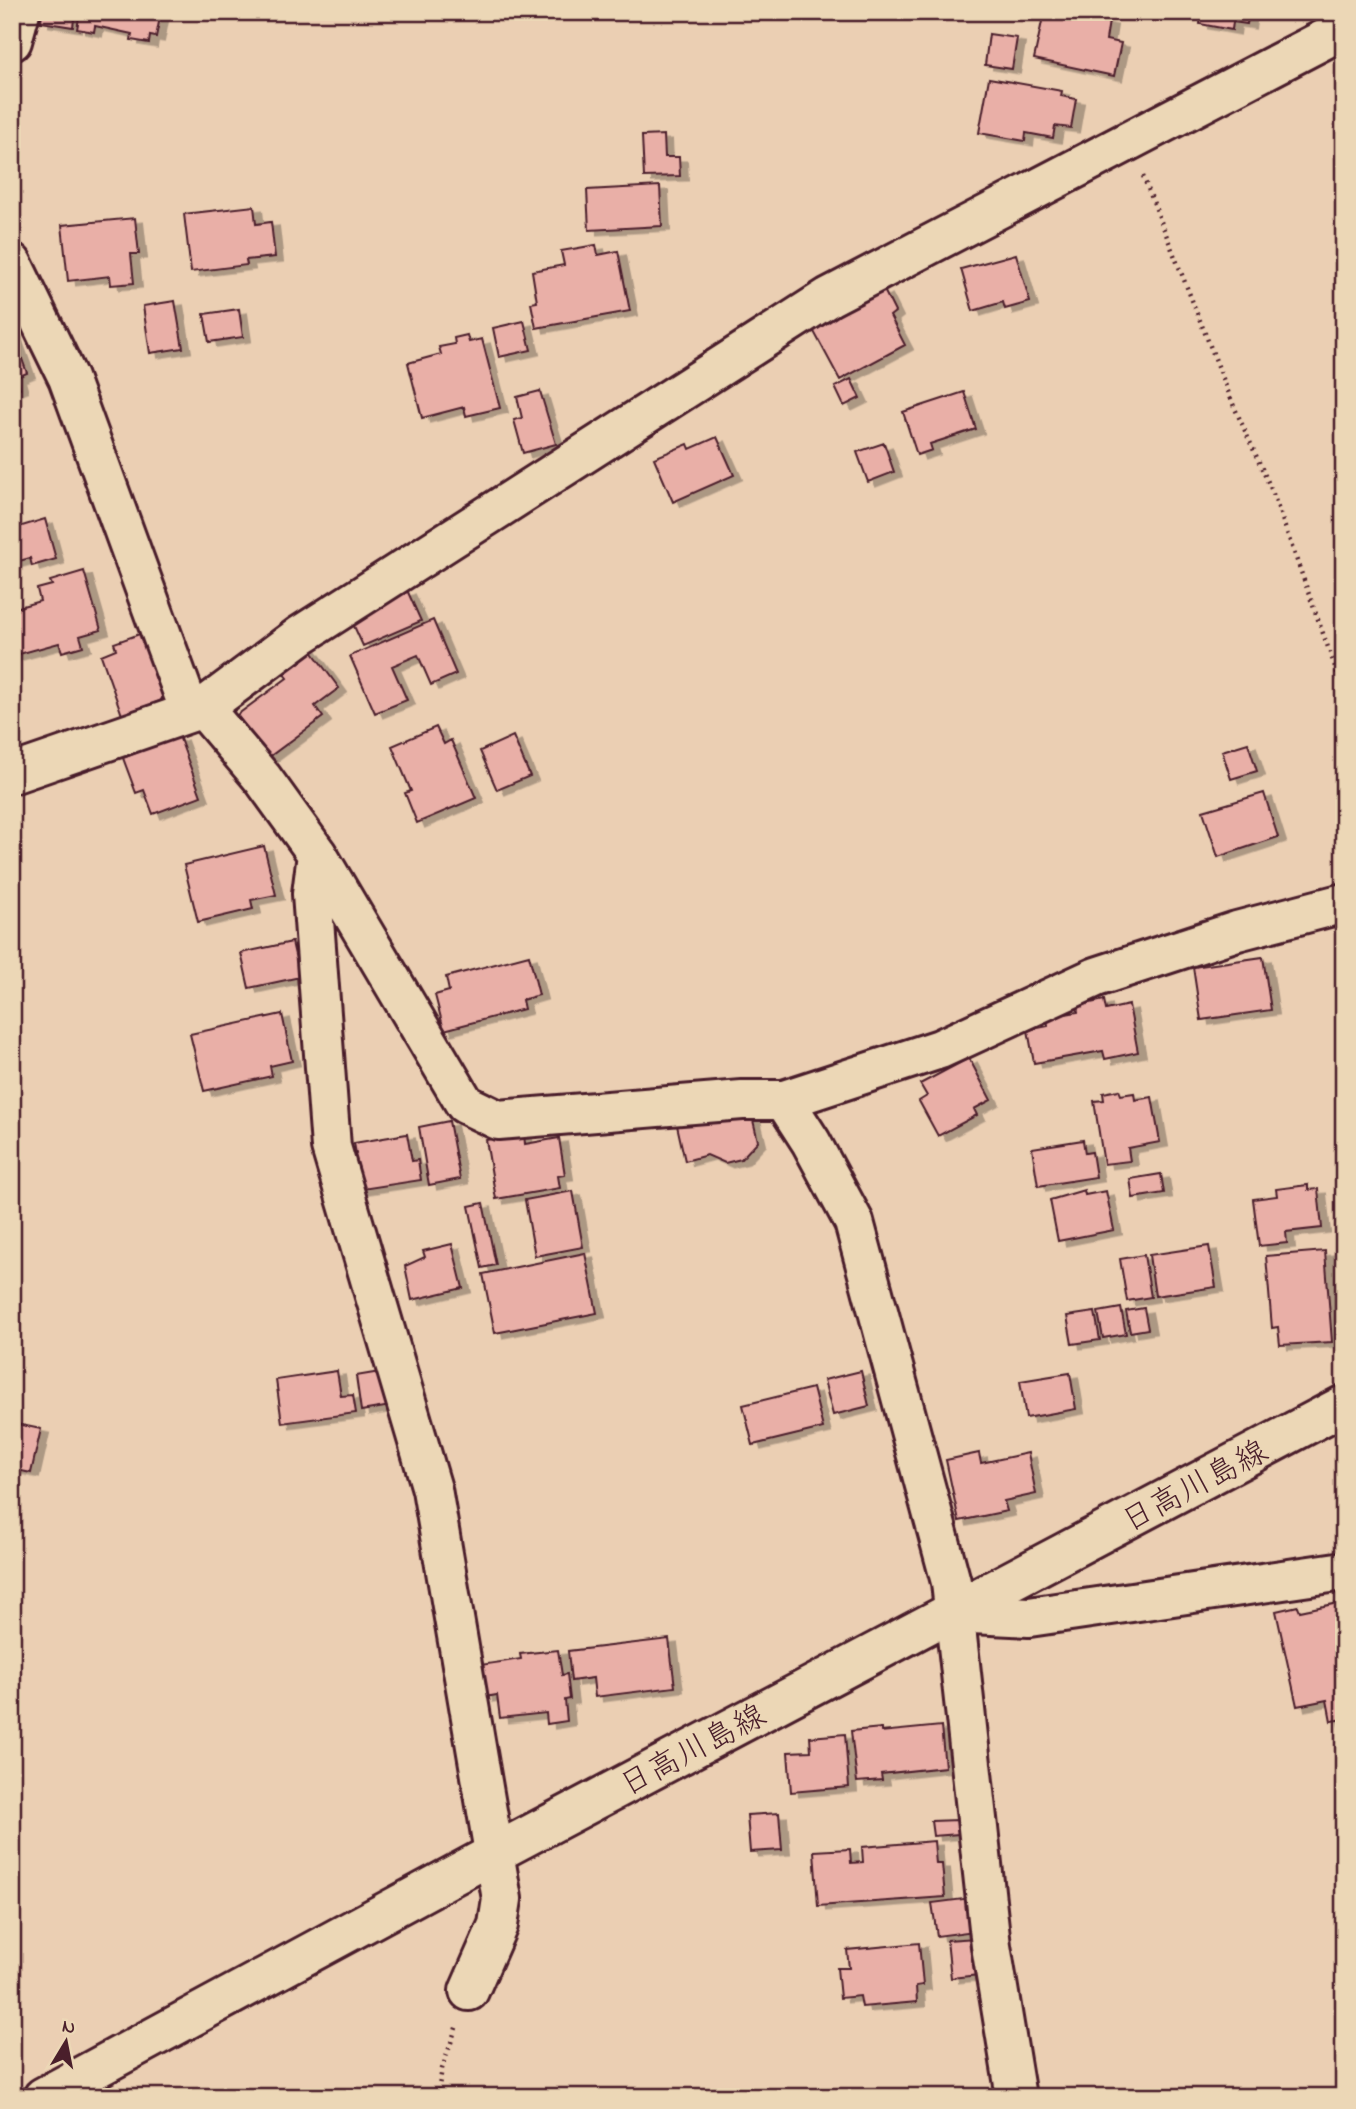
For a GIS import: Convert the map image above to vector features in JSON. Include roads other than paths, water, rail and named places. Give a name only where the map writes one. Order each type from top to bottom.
[{"type":"street","points":[[12,41],[19,12]]},
{"type":"street","points":[[12,774],[196,710],[301,635],[829,297],[1130,143],[1344,29]]},
{"type":"street","points":[[12,263],[68,378],[196,710],[263,779],[317,854],[465,1104],[498,1120],[784,1100],[940,1049],[1096,977],[1237,932],[1344,903]]},
{"type":"street","points":[[317,854],[312,894],[331,1147],[432,1489],[502,1899],[498,1925],[469,1991]]},
{"type":"street","points":[[784,1100],[811,1142],[854,1222],[951,1582],[952,1614],[991,1946],[1016,2097]]},
{"type":"street","name":"日高川島線","points":[[43,2097],[495,1853],[1344,1405]]},
{"type":"street","points":[[952,1614],[1029,1617],[1344,1571]]}]
